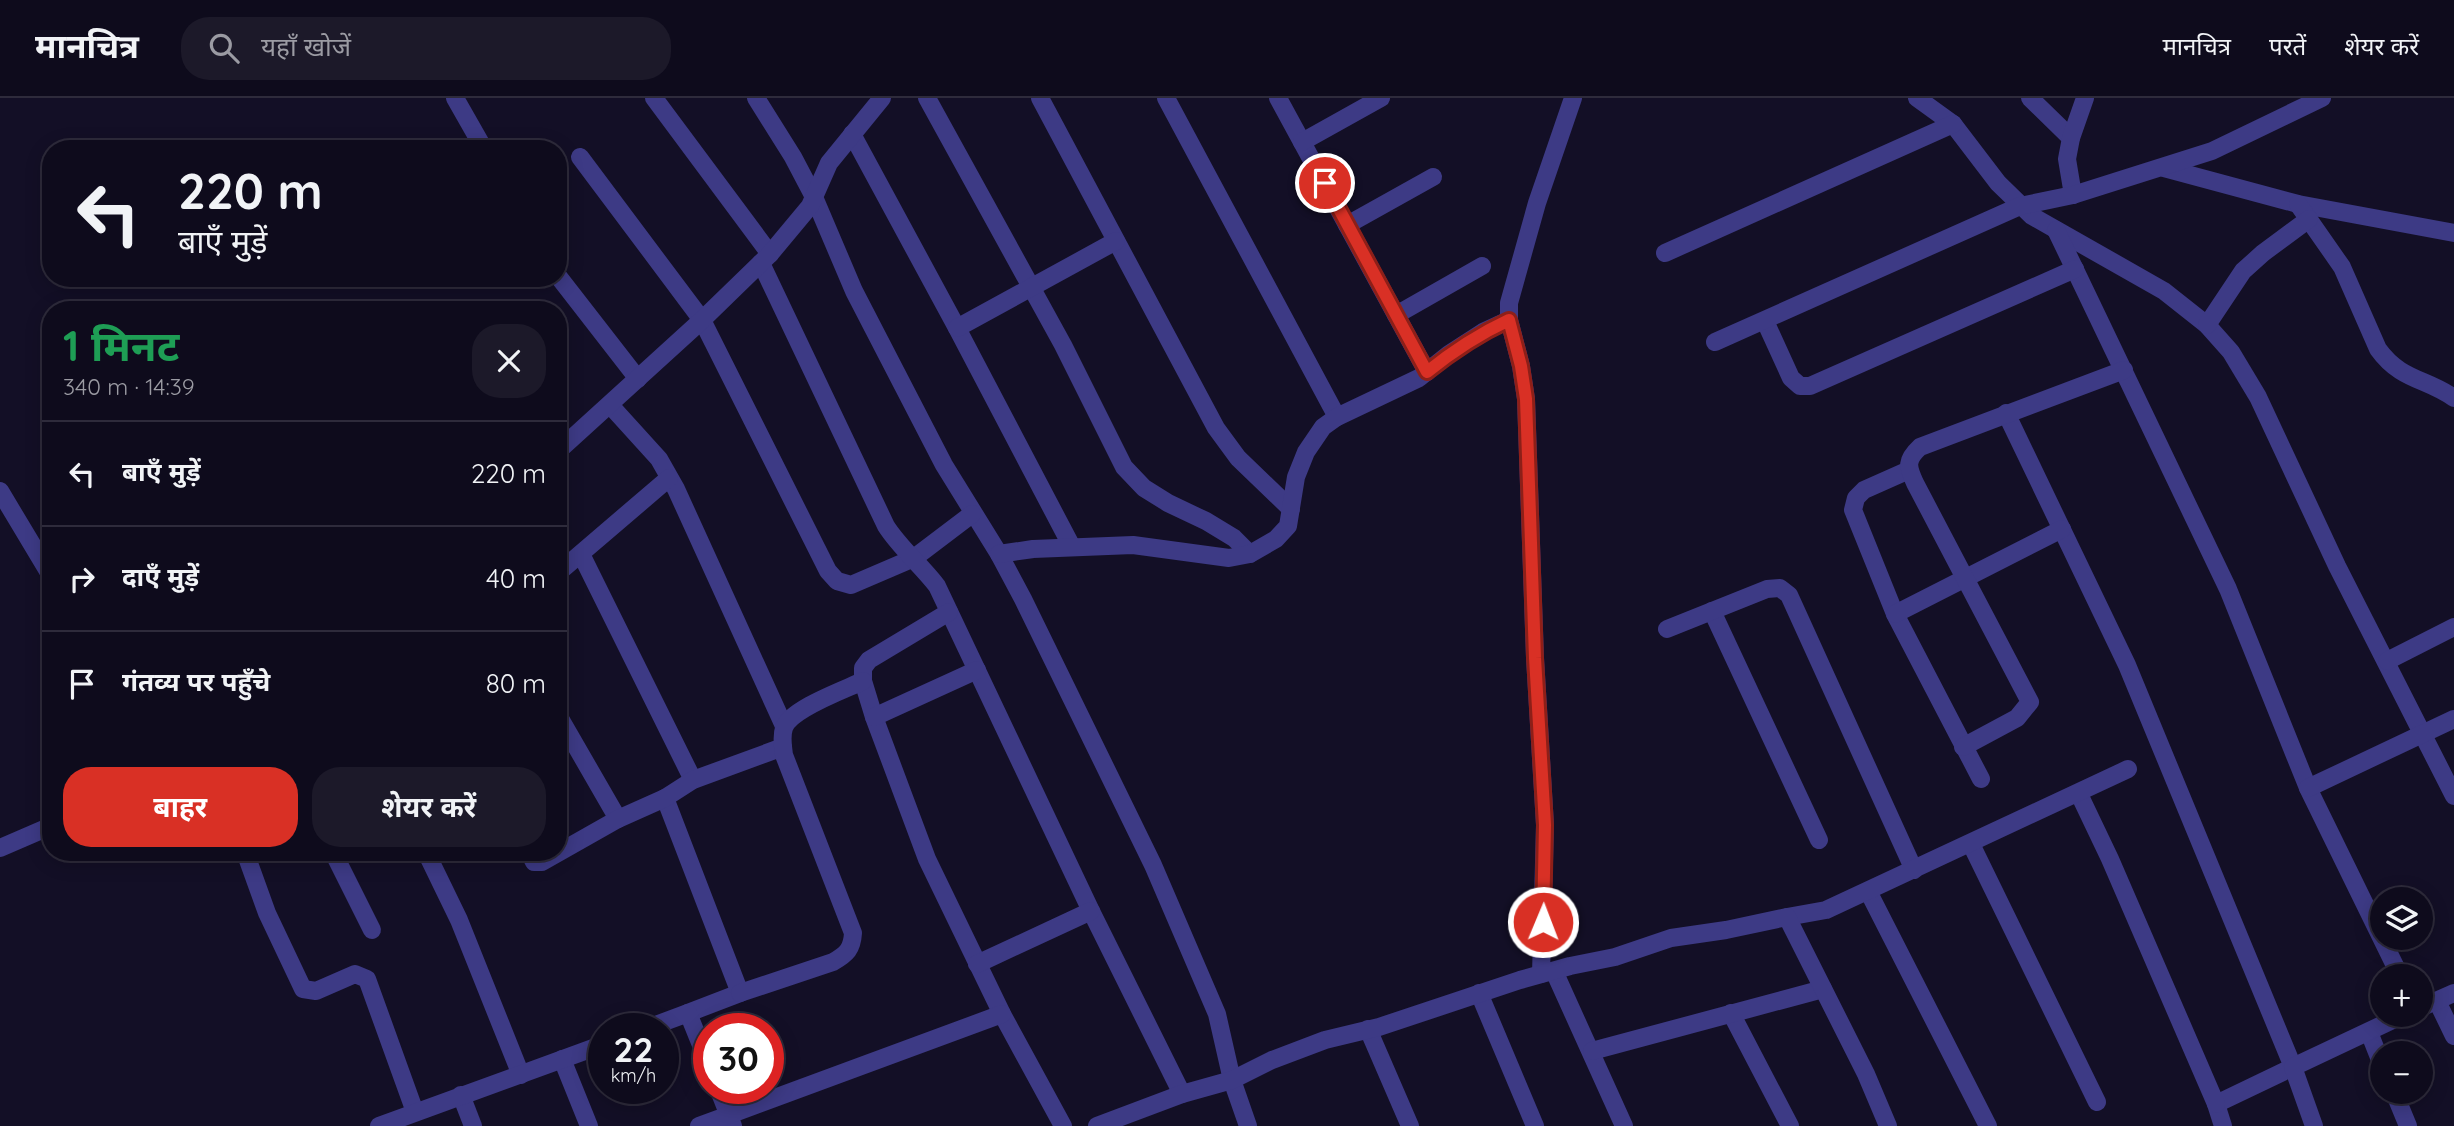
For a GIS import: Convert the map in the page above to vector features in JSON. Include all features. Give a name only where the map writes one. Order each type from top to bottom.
[{"type":"street","points":[[455,98],[479,140]]},
{"type":"street","points":[[654,98],[765,258],[886,526],[937,586],[1091,911],[1182,1094]]},
{"type":"street","points":[[756,98],[814,197],[854,291],[944,465],[999,554],[1042,636],[1153,865],[1217,1014],[1232,1080],[1248,1126]]},
{"type":"street","points":[[927,98],[1032,289],[1124,467],[1144,488],[1234,538],[1250,554]]},
{"type":"street","points":[[1041,98],[1216,428],[1238,458],[1291,509]]},
{"type":"street","points":[[1166,98],[1337,417]]},
{"type":"street","points":[[1278,98],[1427,372]]},
{"type":"street","points":[[1302,142],[1381,98]]},
{"type":"street","points":[[1573,98],[1518,265],[1509,303],[1509,320],[1526,399],[1535,658],[1545,825],[1548,973],[1592,1051],[1624,1126]]},
{"type":"street","points":[[1917,98],[1954,124],[1985,167],[2032,216],[2164,291],[2207,325],[2231,352],[2258,397],[2337,566],[2454,796]]},
{"type":"street","points":[[2030,98],[2071,138]]},
{"type":"street","points":[[2073,195],[2067,159],[2071,138],[2085,98]]},
{"type":"street","points":[[1715,342],[2020,205],[2073,195],[2212,151],[2322,98]]},
{"type":"street","points":[[567,443],[702,320],[765,258],[803,214],[829,163],[879,100]]},
{"type":"street","points":[[1665,253],[1954,124]]},
{"type":"street","points":[[852,134],[1072,547]]},
{"type":"street","points":[[580,157],[702,320],[828,571],[837,581],[851,585],[914,558],[972,514]]},
{"type":"street","points":[[2164,168],[2298,204],[2454,233]]},
{"type":"street","points":[[1347,225],[1433,177]]},
{"type":"street","points":[[2298,204],[2342,267],[2385,360],[2397,370],[2454,398]]},
{"type":"street","points":[[2207,325],[2243,271],[2309,219]]},
{"type":"street","points":[[2056,230],[2228,589],[2308,788],[2394,964]]},
{"type":"street","points":[[957,328],[1116,241]]},
{"type":"street","points":[[1396,315],[1482,266]]},
{"type":"street","points":[[1765,321],[1791,378],[1800,386],[1810,386],[2075,269]]},
{"type":"street","points":[[567,287],[638,379]]},
{"type":"street","points":[[999,554],[1033,549],[1133,545],[1229,558],[1250,554],[1276,539],[1288,526],[1296,477],[1306,452],[1323,427],[1337,417],[1419,378],[1483,332],[1509,320]]},
{"type":"street","points":[[1963,747],[2017,718],[2030,702],[1909,470],[1911,456],[1920,447],[2124,370]]},
{"type":"street","points":[[610,405],[659,459],[784,726],[783,747],[853,933],[852,946],[846,954],[833,962],[679,1016]]},
{"type":"street","points":[[2006,413],[2127,665],[2293,1067],[2314,1126]]},
{"type":"street","points":[[1909,470],[1864,490],[1856,498],[1853,510],[1895,614],[1981,779]]},
{"type":"street","points":[[567,566],[669,478]]},
{"type":"street","points":[[0,491],[42,561]]},
{"type":"street","points":[[1895,614],[2062,529]]},
{"type":"street","points":[[581,554],[693,780]]},
{"type":"street","points":[[1667,629],[1767,589],[1780,588],[1789,595],[1914,870]]},
{"type":"street","points":[[1712,611],[1819,840]]},
{"type":"street","points":[[949,612],[869,660],[863,668],[863,681],[927,859],[1002,1014],[1063,1126]]},
{"type":"street","points":[[2387,661],[2454,627]]},
{"type":"street","points":[[874,717],[977,670]]},
{"type":"street","points":[[784,726],[793,715],[863,681]]},
{"type":"street","points":[[2308,788],[2454,719]]},
{"type":"street","points":[[567,731],[618,819]]},
{"type":"street","points":[[567,848],[618,819],[665,798],[693,780],[783,747]]},
{"type":"street","points":[[1097,1126],[1182,1094],[1232,1080],[1272,1060],[1325,1040],[1368,1030],[1479,993],[1615,957],[1671,938],[1826,910],[2128,769]]},
{"type":"street","points":[[2079,794],[2110,859],[2216,1104],[2223,1126]]},
{"type":"street","points":[[665,798],[740,993]]},
{"type":"street","points":[[0,848],[42,830]]},
{"type":"street","points":[[1971,844],[2098,1102]]},
{"type":"street","points":[[247,861],[267,913],[303,989],[316,991],[355,974],[367,979],[415,1112]]},
{"type":"street","points":[[338,861],[372,930]]},
{"type":"street","points":[[430,861],[459,920],[521,1074]]},
{"type":"street","points":[[1868,891],[1987,1126]]},
{"type":"street","points":[[977,964],[1091,911]]},
{"type":"street","points":[[1787,917],[1866,1074],[1888,1126]]},
{"type":"street","points":[[1592,1051],[1823,989]]},
{"type":"street","points":[[1479,993],[1535,1126]]},
{"type":"street","points":[[2433,1002],[2454,993]]},
{"type":"street","points":[[2433,1009],[2454,1036]]},
{"type":"street","points":[[688,1013],[693,1025]]},
{"type":"street","points":[[1731,1013],[1790,1126]]},
{"type":"street","points":[[699,1126],[731,1120],[1002,1014]]},
{"type":"street","points":[[2216,1104],[2379,1027]]},
{"type":"street","points":[[1368,1030],[1410,1126]]},
{"type":"street","points":[[2369,1032],[2373,1041]]},
{"type":"street","points":[[379,1126],[588,1050]]},
{"type":"street","points":[[562,1059],[589,1126]]},
{"type":"street","points":[[461,1096],[473,1126]]},
{"type":"street","points":[[2399,1104],[2408,1126]]},
{"type":"route","points":[[1325,183],[1427,372],[1483,332],[1509,320],[1526,399],[1535,658],[1545,825],[1543,922]]}]
